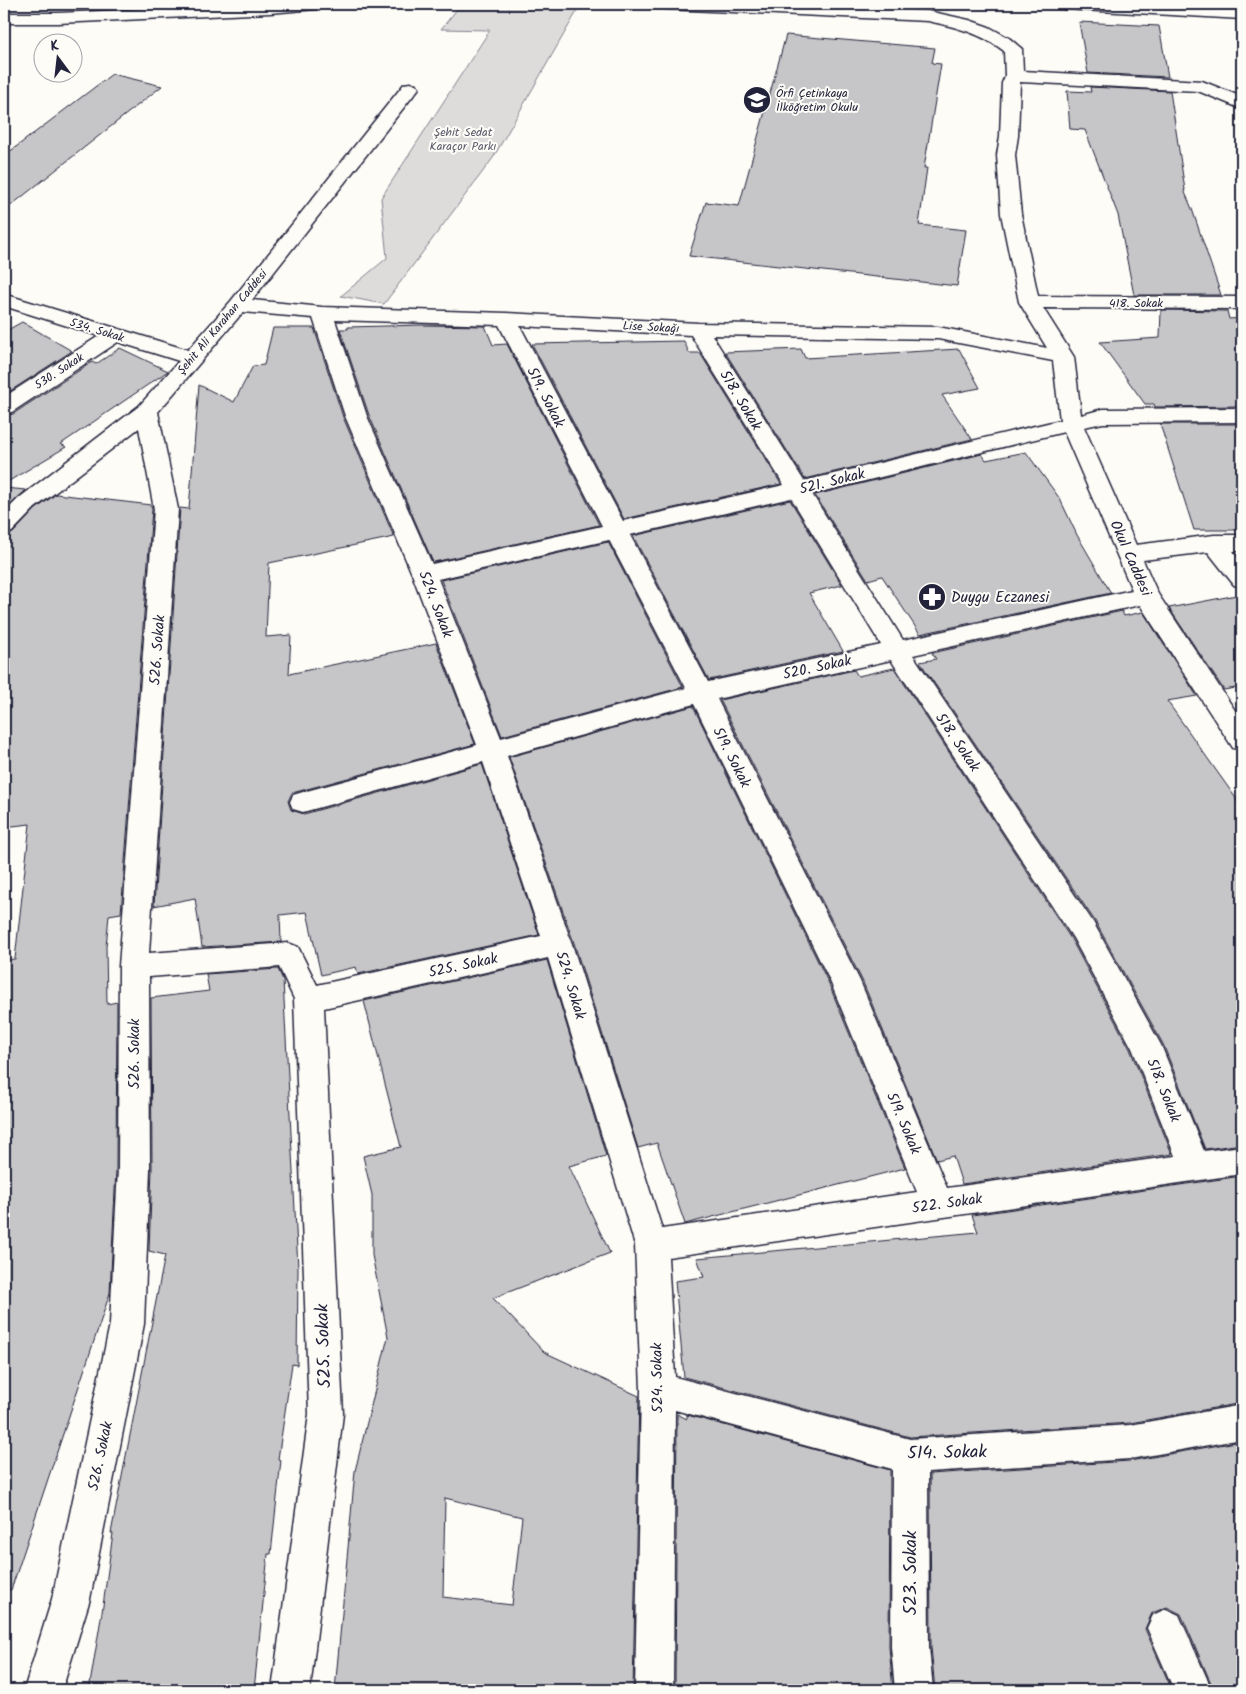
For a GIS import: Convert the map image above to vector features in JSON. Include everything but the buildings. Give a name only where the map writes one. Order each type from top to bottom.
[{"type":"main road","points":[[4,18],[58,18],[270,8],[316,4]]},
{"type":"main road","points":[[667,4],[928,16],[965,23],[989,32],[1013,49],[1014,76],[1011,83],[1006,155],[1011,214],[1029,302],[1063,357]]},
{"type":"main road","points":[[1064,4],[1242,14]]},
{"type":"main road","points":[[1014,76],[1202,86],[1242,104]]},
{"type":"main road","name":"Şehit Ali Karahan Caddesi","points":[[4,527],[27,503],[147,411],[238,305],[410,88]]},
{"type":"main road","name":"534. Sokak","points":[[4,300],[192,358]]},
{"type":"main road","name":"418. Sokak","points":[[1029,302],[1242,303]]},
{"type":"main road","name":"Lise Sokağı","points":[[238,305],[322,313],[698,329],[938,333],[1063,357]]},
{"type":"main road","name":"524. Sokak","points":[[322,313],[356,416],[424,574],[492,750],[558,944],[651,1245],[658,1389],[654,1690]]},
{"type":"main road","name":"519. Sokak","points":[[506,320],[701,693],[844,981],[938,1204]]},
{"type":"main road","name":"518. Sokak","points":[[698,329],[796,490],[897,650],[1083,930],[1146,1045],[1195,1167]]},
{"type":"main road","name":"530. Sokak","points":[[4,408],[114,335]]},
{"type":"main road","name":"Okul Caddesi","points":[[1063,357],[1072,422],[1146,595],[1242,741]]},
{"type":"main road","name":"526. Sokak","points":[[43,1690],[71,1598],[127,1324],[134,1169],[134,966],[166,509],[147,411]]},
{"type":"main road","name":"521. Sokak","points":[[424,574],[796,490],[1072,422],[1103,416],[1242,415]]},
{"type":"main road","points":[[1214,543],[1242,579]]},
{"type":"main road","points":[[1128,554],[1214,543],[1242,543]]},
{"type":"main road","name":"520. Sokak","points":[[303,802],[701,693],[1146,595]]},
{"type":"main road","name":"525. Sokak","points":[[309,999],[558,944]]},
{"type":"main road","name":"525. Sokak","points":[[134,966],[288,955],[309,999],[326,1414],[291,1690]]},
{"type":"main road","name":"522. Sokak","points":[[651,1245],[1242,1160]]},
{"type":"main road","name":"514. Sokak","points":[[658,1389],[910,1456],[1130,1442],[1242,1422]]},
{"type":"main road","name":"523. Sokak","points":[[910,1456],[910,1647],[914,1690]]},
{"type":"main road","points":[[1166,1628],[1192,1690]]},
{"type":"green space","name":"Şehit Sedat Karaçor Parkı","points":[[580,6],[493,158],[384,304],[341,296],[387,258],[381,198],[490,30],[441,29],[458,8]]},
{"type":"place","name":"Örfi Çetinkaya İlköğretim Okulu","points":[[757,100]]},
{"type":"place","name":"Duygu Eczanesi","points":[[932,597]]}]
